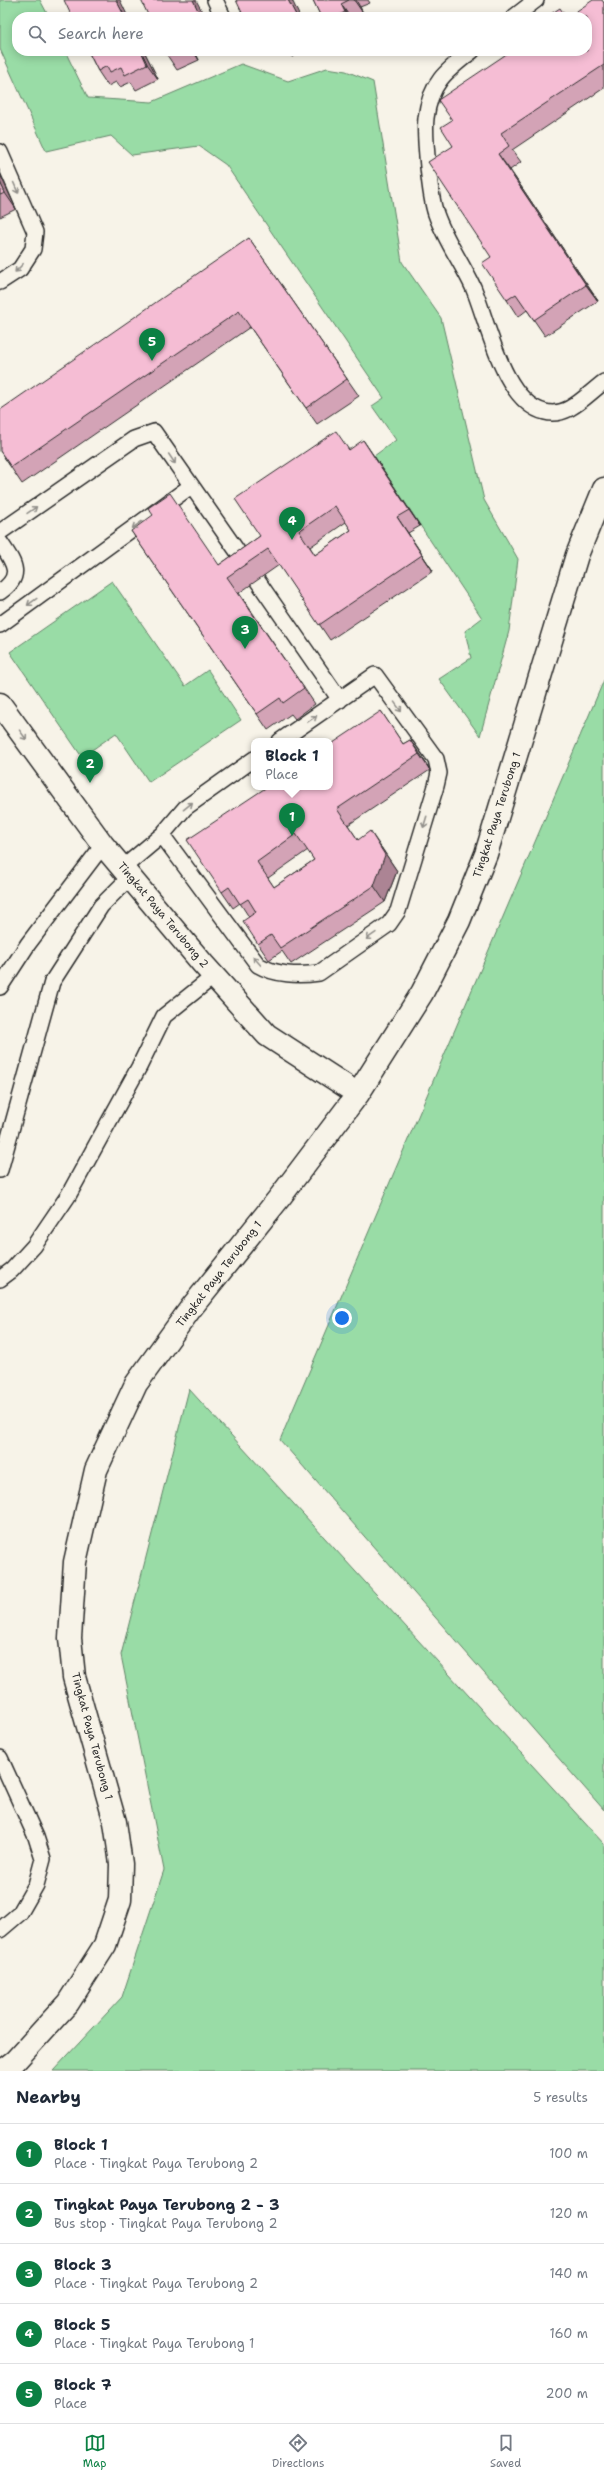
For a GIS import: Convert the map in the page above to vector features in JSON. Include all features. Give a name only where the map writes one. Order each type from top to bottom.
[{"type":"street","name":"Tingkat Paya Terubong 1","points":[[2,2071],[15,2061],[68,2002],[105,1945],[120,1900],[121,1864],[115,1822],[74,1677],[70,1638],[75,1562],[96,1470],[136,1384],[191,1308],[280,1197],[358,1094],[422,993],[459,921],[486,854],[577,555],[604,489]]},
{"type":"street","name":"Tingkat Paya Terubong 2","points":[[0,704],[103,845],[266,1035],[358,1094]]},
{"type":"lane","points":[[216,0],[221,12]]},
{"type":"lane","points":[[520,12],[536,0]]},
{"type":"lane","points":[[466,56],[444,73],[435,84],[426,118],[430,180],[436,214],[474,289],[486,329],[513,386],[521,397],[531,406],[544,412],[558,414],[567,410],[604,382]]},
{"type":"lane","points":[[0,152],[35,232],[33,249],[20,269],[0,282]]},
{"type":"lane","points":[[0,532],[134,439],[154,432],[340,700]]},
{"type":"lane","points":[[0,625],[191,486]]},
{"type":"lane","points":[[0,542],[14,564],[15,576],[10,585],[0,592]]},
{"type":"lane","points":[[162,835],[258,965],[268,971],[305,975],[318,973],[389,924],[398,912],[436,786],[439,773],[436,759],[375,675],[284,738]]},
{"type":"lane","points":[[0,1170],[52,982],[101,906],[127,872],[185,808],[251,761]]},
{"type":"lane","points":[[0,987],[28,944],[103,845]]},
{"type":"lane","points":[[0,1279],[12,1270],[34,1246],[68,1196],[139,1068],[164,1016],[214,976]]},
{"type":"lane","points":[[0,1758],[36,1837],[43,1859],[36,1885],[20,1913],[0,1930]]},
{"type":"green space","points":[[0,0],[40,0],[46,12],[12,12],[12,56],[67,56],[88,98],[152,102],[241,64],[288,81],[327,68],[346,71],[373,82],[402,262],[441,318],[484,500],[518,559],[509,631],[480,736],[439,679],[471,658],[465,631],[482,618],[374,456],[396,440],[372,406],[384,398],[226,165],[199,146],[132,155],[111,136],[46,151],[0,49]]},
{"type":"green space","points":[[112,581],[185,686],[208,670],[241,720],[149,782],[116,733],[82,757],[10,652]]},
{"type":"green space","points":[[604,680],[604,1810],[280,1440]]},
{"type":"green space","points":[[189,1389],[604,1844],[604,2071],[53,2071],[122,1997],[164,1870],[121,1655]]},
{"type":"building","points":[[64,0],[116,0],[122,12],[70,12]]},
{"type":"building","points":[[141,0],[193,0],[199,12],[147,12]]},
{"type":"building","points":[[236,0],[288,0],[294,12],[242,12]]},
{"type":"building","points":[[313,0],[349,0],[341,4],[345,12],[319,12]]},
{"type":"building","points":[[593,0],[602,0],[604,3],[604,65],[501,133],[509,146],[498,154],[586,285],[534,320],[516,294],[507,300],[482,263],[491,257],[428,162],[453,146],[441,127],[452,120],[438,100],[504,56],[592,56],[592,12],[575,12]]},
{"type":"building","points":[[560,8],[563,12],[554,12]]},
{"type":"building","points":[[90,56],[143,56],[147,64],[125,75],[121,67],[110,72],[107,66],[98,71]]},
{"type":"building","points":[[0,182],[5,193],[0,195]]},
{"type":"building","points":[[249,238],[347,379],[306,408],[239,311],[11,467],[0,451],[0,410]]},
{"type":"building","points":[[336,431],[349,450],[363,440],[409,510],[397,517],[422,555],[319,625],[268,549],[227,577],[304,688],[283,703],[280,698],[257,714],[131,531],[153,515],[148,508],[170,493],[219,565],[260,536],[235,499]],"holes":[[[335,506],[351,530],[315,555],[299,531]]]},
{"type":"building","points":[[381,711],[403,744],[410,740],[419,754],[337,809],[358,840],[370,831],[385,855],[374,886],[280,948],[271,935],[258,944],[243,921],[256,912],[248,899],[240,904],[229,887],[222,892],[187,840],[262,790],[333,790],[333,743]],"holes":[[[296,834],[314,860],[274,887],[257,862]]]},
{"type":"place","name":"Block 7","points":[[152,361]]},
{"type":"place","name":"Block 5","points":[[292,540]]},
{"type":"place","name":"Block 3","points":[[245,649]]},
{"type":"place","name":"Tingkat Paya Terubong 2 - 3","points":[[90,783]]},
{"type":"place","name":"Block 1","points":[[292,836]]}]
